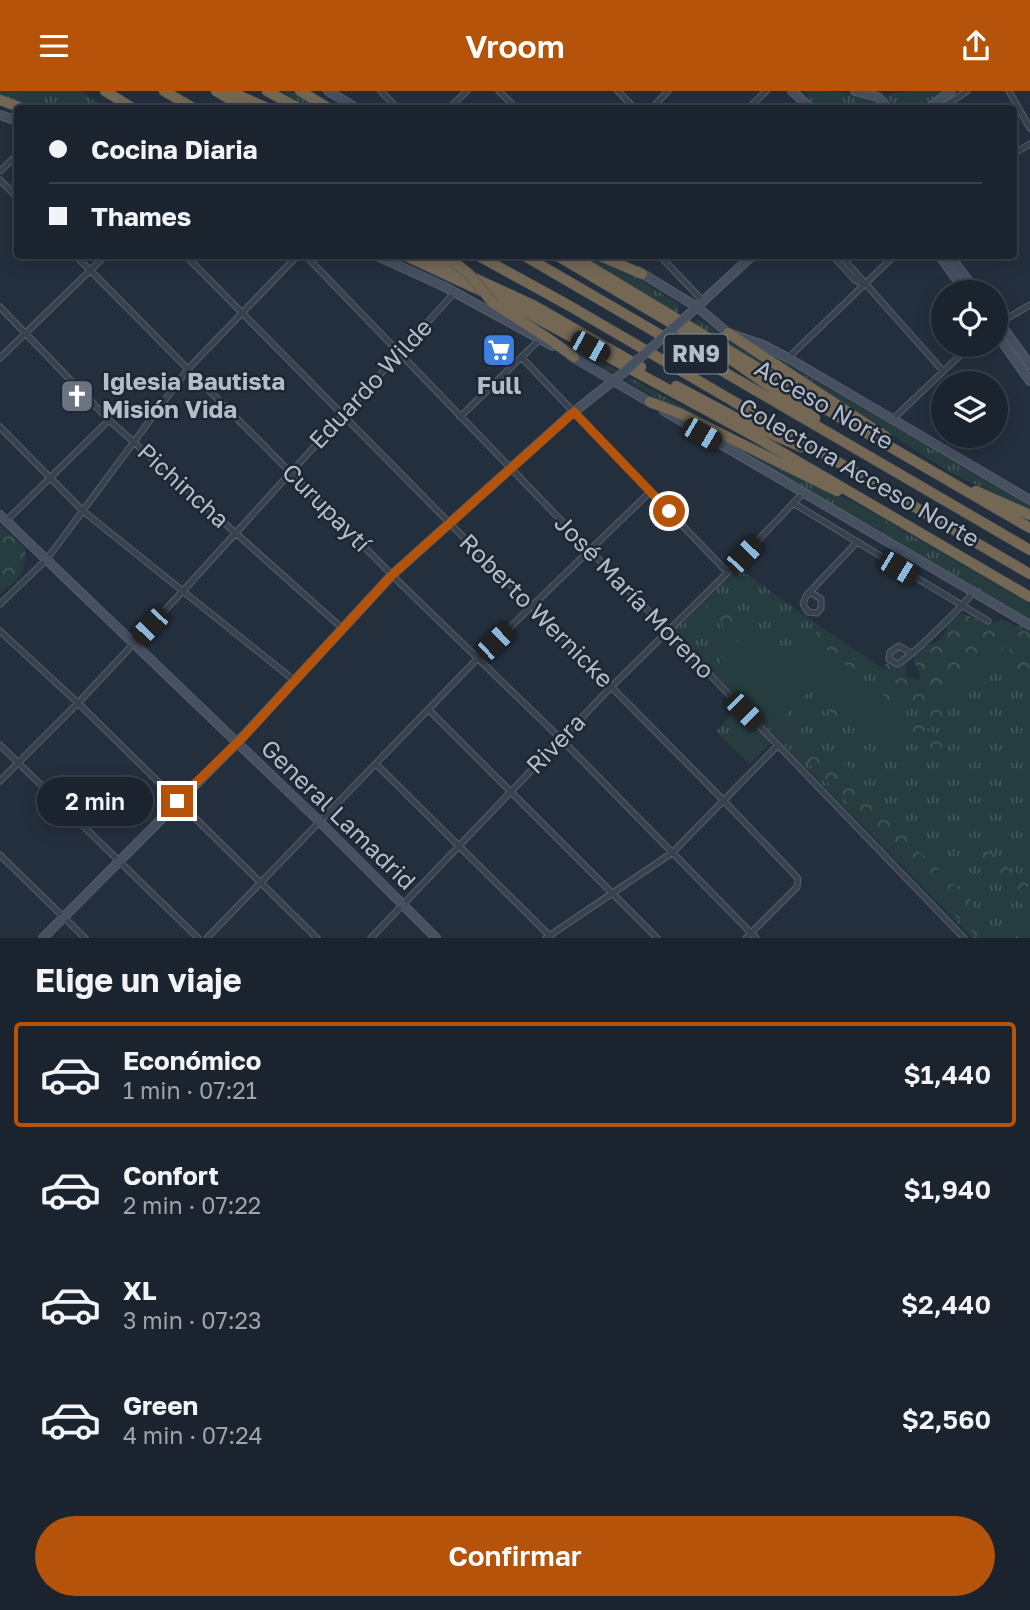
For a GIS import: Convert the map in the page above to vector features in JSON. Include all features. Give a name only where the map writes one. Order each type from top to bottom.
[{"type":"highway","points":[[105,91],[128,105]]},
{"type":"highway","points":[[164,91],[183,105]]},
{"type":"highway","points":[[164,91],[188,105]]},
{"type":"highway","points":[[216,91],[239,105]]},
{"type":"highway","points":[[229,91],[260,105]]},
{"type":"highway","points":[[267,91],[293,105]]},
{"type":"highway","points":[[300,91],[324,105]]},
{"type":"highway","name":"Colectora Acceso Norte","points":[[413,259],[520,309],[754,436],[1030,597]]},
{"type":"highway","points":[[433,259],[536,306],[645,370],[742,421],[847,468]]},
{"type":"highway","points":[[449,259],[469,274],[493,303],[573,357]]},
{"type":"highway","name":"Acceso Norte","points":[[484,259],[568,305],[1030,575]]},
{"type":"highway","name":"Acceso Norte","points":[[530,259],[1030,550]]},
{"type":"highway","points":[[563,259],[720,352],[867,454]]},
{"type":"highway","name":"Colectora Acceso Norte","points":[[578,259],[1030,528]]},
{"type":"highway","points":[[607,259],[642,274]]},
{"type":"highway","points":[[728,333],[888,439],[929,470],[1030,515]]},
{"type":"highway","points":[[650,402],[679,413],[895,518]]},
{"type":"street","points":[[328,91],[351,105]]},
{"type":"street","points":[[381,91],[394,105]]},
{"type":"street","points":[[452,105],[467,91]]},
{"type":"street","points":[[499,91],[513,105]]},
{"type":"street","points":[[618,91],[631,105]]},
{"type":"street","points":[[655,105],[668,91]]},
{"type":"street","points":[[752,105],[766,91]]},
{"type":"street","points":[[792,91],[801,95]]},
{"type":"street","points":[[855,91],[878,97],[885,105]]},
{"type":"street","points":[[869,94],[884,91]]},
{"type":"street","points":[[933,105],[951,91]]},
{"type":"street","points":[[946,105],[967,91]]},
{"type":"street","points":[[1017,105],[1030,128]]},
{"type":"street","points":[[0,171],[14,158]]},
{"type":"street","points":[[0,180],[14,194]]},
{"type":"street","name":"Curupaytí","points":[[79,259],[754,935]]},
{"type":"street","points":[[0,358],[102,259]]},
{"type":"street","name":"Roberto Wernicke","points":[[189,259],[724,801],[797,879],[797,887],[754,935]]},
{"type":"street","points":[[0,604],[47,559],[188,369],[294,259]]},
{"type":"street","name":"José María Moreno","points":[[309,259],[964,938]]},
{"type":"street","points":[[384,259],[455,292],[573,357],[1030,625]]},
{"type":"street","points":[[618,259],[700,304]]},
{"type":"street","points":[[662,259],[728,333],[763,345],[788,358],[1027,495]]},
{"type":"street","points":[[43,938],[237,743],[392,575],[749,259]]},
{"type":"street","points":[[836,259],[855,280],[865,285]]},
{"type":"street","points":[[844,259],[943,371],[958,357]]},
{"type":"street","points":[[788,358],[891,259]]},
{"type":"street","points":[[942,259],[957,280]]},
{"type":"street","points":[[952,259],[968,280]]},
{"type":"street","name":"Eduardo Wilde","points":[[0,781],[182,592],[455,292]]},
{"type":"street","points":[[1008,316],[1030,305]]},
{"type":"street","name":"Pichincha","points":[[0,307],[109,419],[343,629]]},
{"type":"street","points":[[1008,336],[1030,365]]},
{"type":"street","points":[[460,417],[540,339]]},
{"type":"street","points":[[1008,350],[1030,381]]},
{"type":"street","points":[[522,358],[727,572]]},
{"type":"street","points":[[894,419],[931,383]]},
{"type":"street","points":[[3,518],[50,478],[109,419]]},
{"type":"street","points":[[0,427],[83,511],[295,681]]},
{"type":"street","points":[[207,938],[477,659],[650,492]]},
{"type":"street","name":"Rivera","points":[[371,938],[510,791],[804,492]]},
{"type":"street","points":[[793,503],[988,621]]},
{"type":"street","name":"General Lamadrid","points":[[3,518],[134,642],[436,938]]},
{"type":"street","points":[[810,592],[856,543]]},
{"type":"street","points":[[911,653],[962,606],[973,592]]},
{"type":"street","points":[[0,631],[78,703],[317,938]]},
{"type":"street","points":[[429,710],[656,938]]},
{"type":"street","points":[[0,745],[198,938]]},
{"type":"street","points":[[377,765],[549,937],[672,853],[778,745]]},
{"type":"street","points":[[0,856],[85,938]]},
{"type":"street","points":[[746,938],[754,935]]},
{"type":"green space","points":[[0,91],[80,91],[101,105],[28,105],[0,96]]},
{"type":"green space","points":[[282,91],[291,91],[316,105],[301,105]]},
{"type":"green space","points":[[806,91],[837,92],[858,95],[881,105],[816,105]]},
{"type":"green space","points":[[909,91],[945,91],[926,105],[893,105],[885,95]]},
{"type":"green space","points":[[581,259],[596,259],[629,273],[678,304],[679,311],[676,314]]},
{"type":"green space","points":[[697,320],[758,356],[838,413],[691,324]]},
{"type":"green space","points":[[529,322],[796,469],[698,420],[630,383],[620,374],[598,368]]},
{"type":"green space","points":[[778,359],[1030,506],[1030,510],[947,471]]},
{"type":"green space","points":[[708,432],[861,506],[1030,604],[1030,620]]},
{"type":"green space","points":[[0,525],[26,549],[20,575],[0,594]]},
{"type":"green space","points":[[734,565],[930,700],[1004,633],[1020,625],[1030,631],[1030,938],[972,938],[673,631]]},
{"type":"green space","points":[[702,604],[708,608],[711,605],[726,608],[734,624],[740,626],[741,632],[735,633],[729,628],[724,639],[717,640],[714,635],[723,628],[722,621],[716,620],[704,629],[698,626],[701,615],[695,609]]},
{"type":"green space","points":[[962,613],[987,624],[1003,620],[1030,634],[1030,668],[1019,675],[1012,676],[1009,673],[1005,656],[1019,640],[1018,629],[1015,637],[993,658],[964,676],[951,691],[938,698],[937,704],[948,712],[948,722],[934,721],[914,706],[898,705],[889,701],[881,691],[879,678],[889,661],[889,649],[899,645],[907,650],[906,676],[920,679],[914,656],[925,645],[935,644],[943,637],[950,621]]},
{"type":"green space","points":[[819,627],[841,642],[842,649],[859,664],[860,672],[849,672],[843,660],[820,645],[816,631]]},
{"type":"green space","points":[[749,631],[809,692],[779,721],[719,661]]},
{"type":"green space","points":[[805,636],[846,670],[827,692],[787,658]]},
{"type":"green space","points":[[856,674],[906,729],[881,751],[831,697]]},
{"type":"green space","points":[[831,694],[837,697],[853,719],[850,724],[842,722],[836,726],[832,725],[831,711],[820,707],[822,695]]},
{"type":"green space","points":[[739,708],[770,740],[770,744],[750,764],[716,731]]},
{"type":"green space","points":[[909,719],[923,720],[928,731],[936,733],[943,748],[942,753],[935,753],[914,734],[905,723]]},
{"type":"green space","points":[[736,725],[762,751],[750,764],[723,738]]},
{"type":"green space","points":[[816,757],[823,764],[837,760],[854,770],[868,797],[882,808],[892,826],[915,844],[919,852],[935,865],[944,880],[967,893],[991,938],[977,938],[804,758]]},
{"type":"green space","points":[[983,846],[991,854],[999,855],[1001,863],[1021,876],[1030,865],[1030,885],[1013,898],[1004,891],[1009,880],[1001,876],[994,884],[985,881],[983,867],[977,865],[975,857],[977,849]]},
{"type":"place","name":"Full","points":[[499,350]]},
{"type":"place","name":"Iglesia Bautista Misión Vida","points":[[77,396]]},
{"type":"route","points":[[177,801],[243,737],[392,575],[574,412],[669,511]]}]
